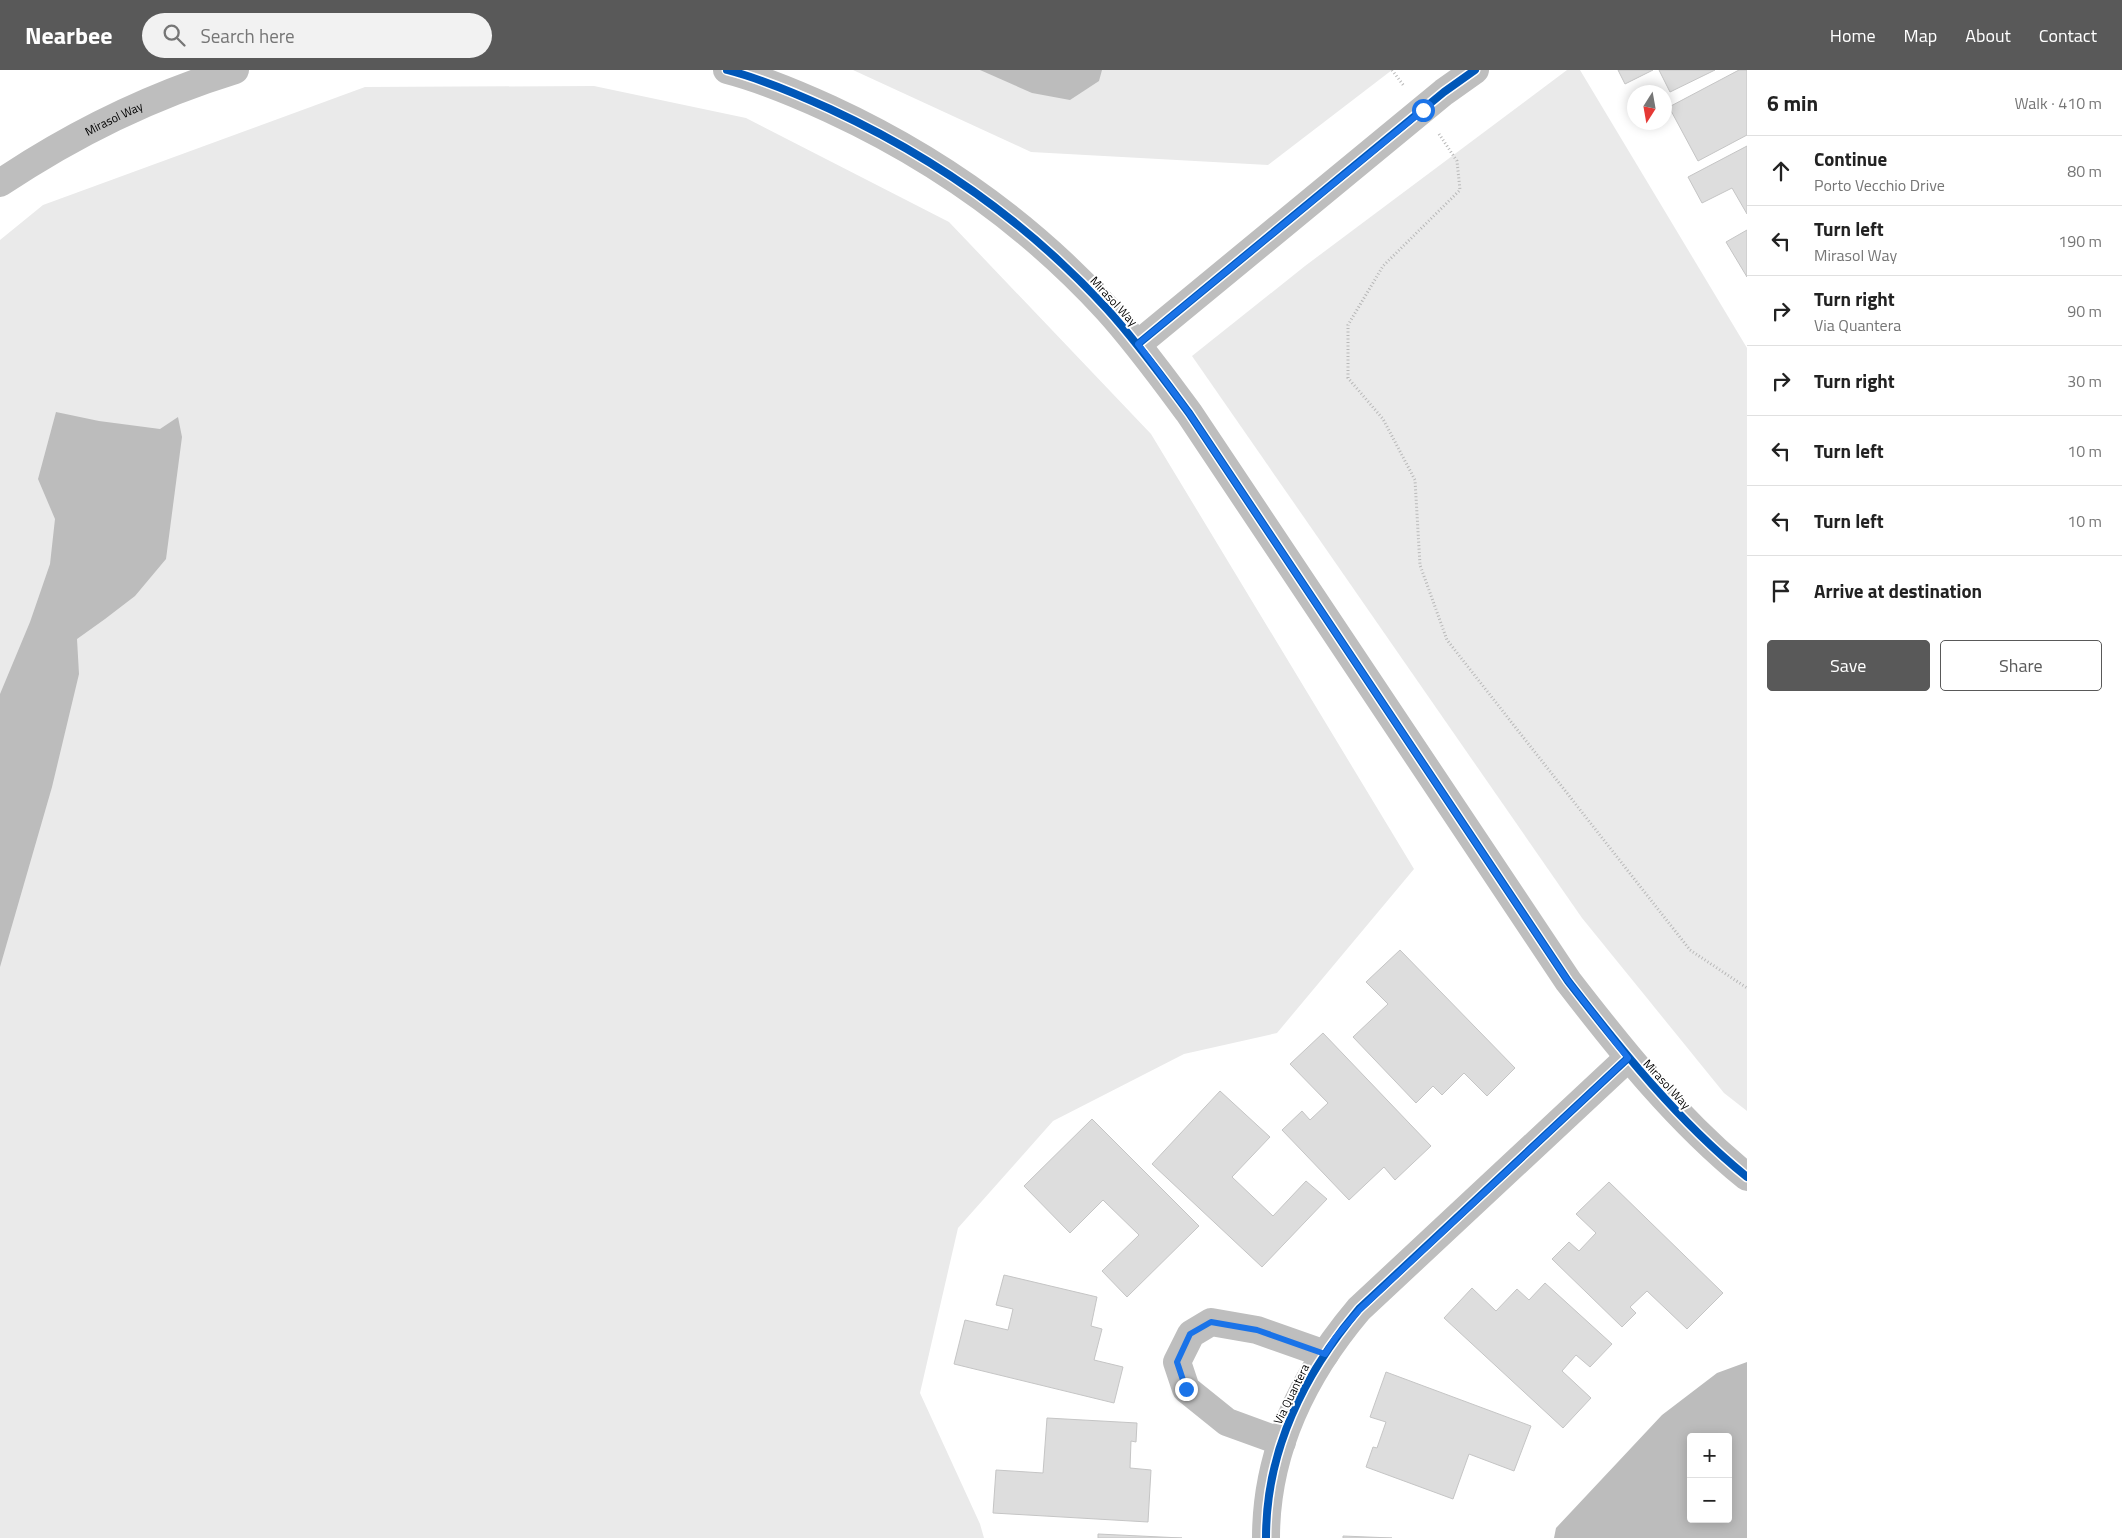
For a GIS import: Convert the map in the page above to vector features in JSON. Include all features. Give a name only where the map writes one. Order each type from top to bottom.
[{"type":"street","name":"Mirasol Way","points":[[0,183],[46,152],[125,111],[194,83],[235,70]]},
{"type":"street","name":"Mirasol Way","points":[[727,70],[804,98],[872,129],[936,166],[997,208],[1054,256],[1106,308],[1138,344],[1189,413],[1568,981],[1628,1058],[1682,1117],[1747,1177]]},
{"type":"street","points":[[1138,344],[1423,110],[1475,70]]},
{"type":"street","name":"Via Quantera","points":[[1266,1538],[1266,1520],[1274,1471],[1288,1424],[1309,1379],[1336,1337],[1360,1309],[1628,1058]]},
{"type":"street","points":[[1282,1442],[1227,1422],[1186,1389],[1177,1362],[1190,1334],[1211,1322],[1257,1330],[1325,1354]]},
{"type":"path","points":[[1392,70],[1423,110],[1457,161],[1460,190],[1382,266],[1348,325],[1348,378],[1383,419],[1416,480],[1420,565],[1447,640],[1690,950],[1747,988]]},
{"type":"shaded area","points":[[853,70],[1392,70],[1268,165],[1031,152]]},
{"type":"shaded area","points":[[980,70],[1102,70],[1099,81],[1070,100],[1032,93]]},
{"type":"shaded area","points":[[1567,70],[1580,70],[1747,348],[1747,1111],[1724,1093],[1582,918],[1192,356],[1305,266]]},
{"type":"shaded area","points":[[594,86],[746,118],[949,222],[1151,434],[1414,869],[1277,1033],[1184,1054],[1053,1121],[958,1228],[920,1393],[980,1524],[984,1538],[0,1538],[0,240],[43,205],[365,87]]},
{"type":"shaded area","points":[[56,412],[99,421],[160,429],[178,417],[182,437],[166,559],[135,596],[77,639],[79,674],[52,787],[0,967],[0,694],[30,622],[50,564],[55,519],[38,479]]},
{"type":"shaded area","points":[[1747,1362],[1747,1538],[1554,1538],[1556,1528],[1662,1415],[1717,1373]]},
{"type":"building","points":[[1618,70],[1653,70],[1625,84]]},
{"type":"building","points":[[1659,70],[1715,70],[1672,91],[1672,85],[1666,85]]},
{"type":"building","points":[[1739,70],[1747,70],[1747,135],[1698,161],[1672,113],[1672,105]]},
{"type":"building","points":[[1747,146],[1747,214],[1732,188],[1702,203],[1688,177]]},
{"type":"building","points":[[1747,230],[1747,277],[1726,242]]},
{"type":"building","points":[[1400,950],[1515,1068],[1487,1096],[1464,1073],[1442,1095],[1433,1086],[1416,1103],[1353,1037],[1388,1004],[1366,982]]},
{"type":"building","points":[[1323,1033],[1431,1146],[1395,1180],[1384,1167],[1349,1200],[1282,1130],[1302,1111],[1310,1120],[1328,1103],[1290,1064]]},
{"type":"building","points":[[1220,1091],[1270,1137],[1232,1177],[1273,1216],[1306,1181],[1327,1199],[1262,1267],[1152,1164]]},
{"type":"building","points":[[1092,1119],[1199,1226],[1127,1297],[1102,1271],[1139,1235],[1103,1200],[1070,1233],[1024,1186]]},
{"type":"building","points":[[1609,1182],[1723,1293],[1687,1329],[1647,1291],[1630,1307],[1636,1313],[1622,1327],[1552,1259],[1569,1242],[1579,1251],[1596,1233],[1576,1214]]},
{"type":"building","points":[[1004,1275],[1097,1297],[1091,1326],[1102,1329],[1094,1360],[1123,1367],[1114,1403],[954,1364],[965,1320],[1008,1330],[1013,1309],[996,1305]]},
{"type":"building","points":[[1545,1283],[1612,1344],[1590,1367],[1576,1355],[1562,1371],[1591,1398],[1563,1428],[1444,1318],[1472,1288],[1496,1311],[1517,1289],[1529,1300]]},
{"type":"building","points":[[1386,1372],[1531,1426],[1514,1471],[1469,1454],[1453,1499],[1366,1467],[1373,1447],[1377,1448],[1386,1422],[1370,1417]]},
{"type":"building","points":[[1047,1418],[1137,1423],[1136,1442],[1131,1441],[1130,1468],[1151,1470],[1148,1522],[993,1513],[996,1470],[1043,1473]]},
{"type":"building","points":[[1098,1534],[1182,1538],[1098,1538]]},
{"type":"building","points":[[1343,1536],[1392,1538],[1343,1538]]},
{"type":"cycle path","points":[[727,70],[779,87],[830,109],[869,128],[943,171],[1012,221],[1077,278],[1107,309],[1139,347],[1189,413],[1568,981],[1630,1059],[1674,1109],[1747,1177]]},
{"type":"cycle path","points":[[1138,344],[1444,92],[1475,70]]},
{"type":"cycle path","points":[[1266,1538],[1268,1506],[1281,1444],[1305,1387],[1339,1334],[1359,1309],[1628,1058]]},
{"type":"route","points":[[1186,1389],[1177,1362],[1190,1334],[1211,1322],[1257,1330],[1325,1354],[1336,1337],[1360,1309],[1628,1058],[1568,981],[1189,413],[1138,344],[1423,110]]}]
